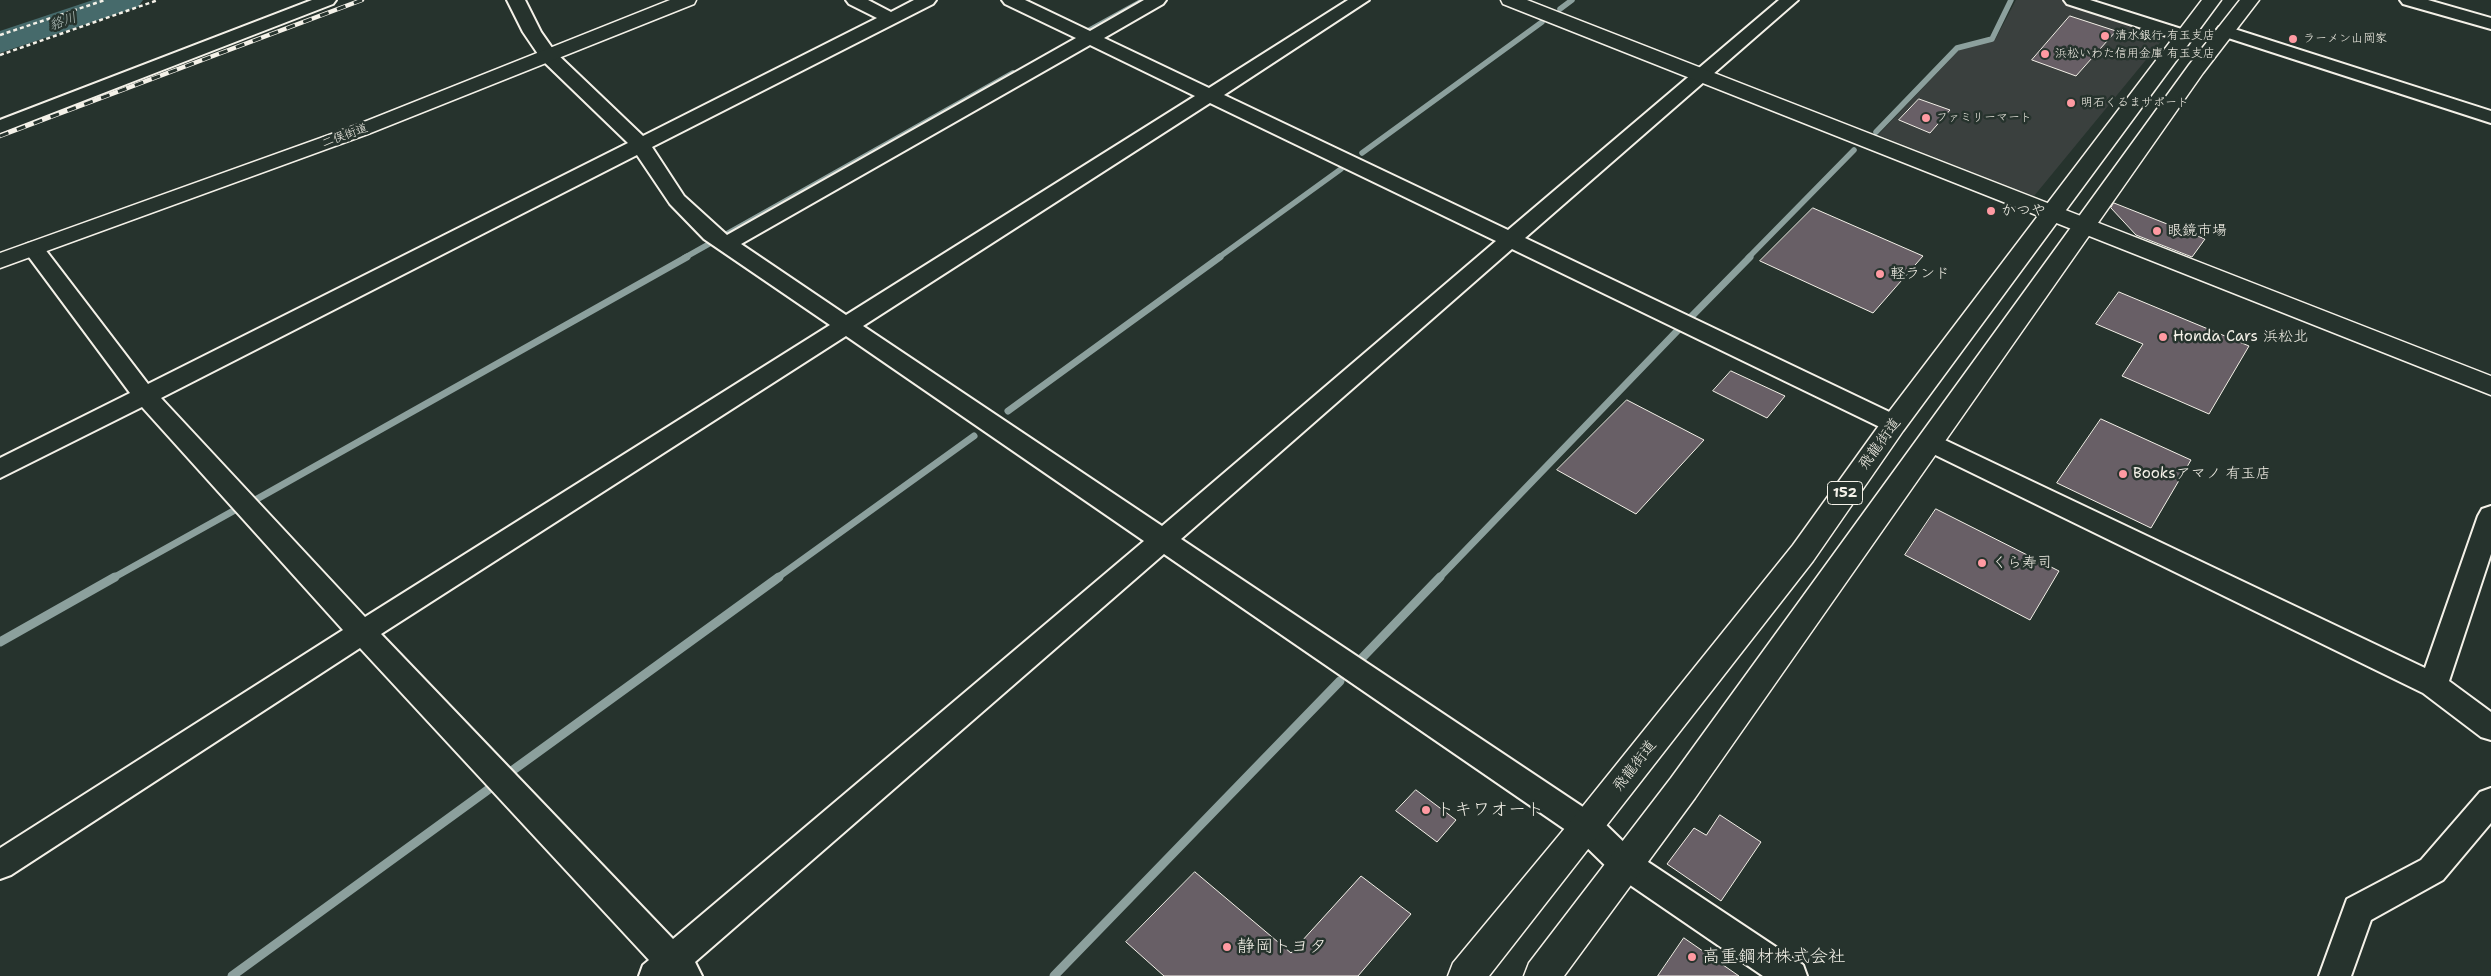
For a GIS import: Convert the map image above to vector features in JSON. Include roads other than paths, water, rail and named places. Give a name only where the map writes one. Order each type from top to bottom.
[{"type":"main road","name":"二俣街道","points":[[0,261],[361,130],[687,0]]},
{"type":"main road","points":[[1510,0],[2491,386]]},
{"type":"main road","name":"飛龍街道","points":[[1466,976],[1587,827],[1803,553],[1894,424],[2212,0]]},
{"type":"main road","name":"152","points":[[1542,976],[1683,788],[2225,31],[2250,0]]},
{"type":"street","points":[[0,127],[327,0]]},
{"type":"street","points":[[516,0],[532,32],[548,56],[640,144],[677,200],[720,240],[1587,827],[1625,864],[1790,976]]},
{"type":"street","points":[[855,0],[890,18]]},
{"type":"street","points":[[0,469],[927,0]]},
{"type":"street","points":[[1011,0],[1894,424]]},
{"type":"street","points":[[720,240],[1091,38],[1157,0]]},
{"type":"street","points":[[0,865],[362,632],[1360,0]]},
{"type":"street","points":[[34,249],[144,396],[671,971],[1509,240],[1703,77],[1789,0]]},
{"type":"street","points":[[2073,0],[2184,36]]},
{"type":"street","points":[[2409,0],[2491,24]]},
{"type":"street","points":[[2225,31],[2491,117]]},
{"type":"street","points":[[1930,442],[2433,685],[2491,728]]},
{"type":"street","points":[[2433,685],[2491,516]]},
{"type":"street","points":[[2335,976],[2358,910],[2432,870],[2491,801]]},
{"type":"waterway","name":"貉川","points":[[0,43],[126,0]]},
{"type":"waterway","points":[[1088,31],[1144,0]]},
{"type":"waterway","points":[[1560,9],[1572,0]]},
{"type":"waterway","points":[[1876,132],[1957,48],[1992,39],[2011,0]]},
{"type":"waterway","points":[[1362,153],[1542,22]]},
{"type":"waterway","points":[[684,258],[1013,73]]},
{"type":"waterway","points":[[1748,258],[1854,150]]},
{"type":"waterway","points":[[1218,258],[1341,169]]},
{"type":"waterway","points":[[257,499],[687,257]]},
{"type":"waterway","points":[[1008,411],[1220,257]]},
{"type":"waterway","points":[[1689,319],[1750,257]]},
{"type":"waterway","points":[[1439,578],[1679,329]]},
{"type":"waterway","points":[[777,578],[974,436]]},
{"type":"waterway","points":[[113,578],[235,510]]},
{"type":"waterway","points":[[0,642],[115,577]]},
{"type":"waterway","points":[[509,773],[779,577]]},
{"type":"waterway","points":[[1361,659],[1440,577]]},
{"type":"waterway","points":[[1054,976],[1340,681]]},
{"type":"waterway","points":[[232,976],[489,789]]},
{"type":"railway","points":[[0,136],[362,0]]},
{"type":"place","name":"清水銀行 有玉支店","points":[[2105,36]]},
{"type":"place","name":"ラーメン山岡家","points":[[2293,39]]},
{"type":"place","name":"浜松いわた信用金庫 有玉支店","points":[[2045,54]]},
{"type":"place","name":"明石くるまサポート","points":[[2071,103]]},
{"type":"place","name":"ファミリーマート","points":[[1926,118]]},
{"type":"place","name":"かつや","points":[[1991,211]]},
{"type":"place","name":"眼鏡市場","points":[[2157,231]]},
{"type":"place","name":"軽ランド","points":[[1880,274]]},
{"type":"place","name":"Honda Cars 浜松北","points":[[2163,337]]},
{"type":"place","name":"Booksアマノ 有玉店","points":[[2123,474]]},
{"type":"place","name":"くら寿司","points":[[1982,563]]},
{"type":"place","name":"トキワオート","points":[[1426,810]]},
{"type":"place","name":"静岡トヨタ","points":[[1227,947]]},
{"type":"place","name":"高重鋼材株式会社","points":[[1692,957]]}]
